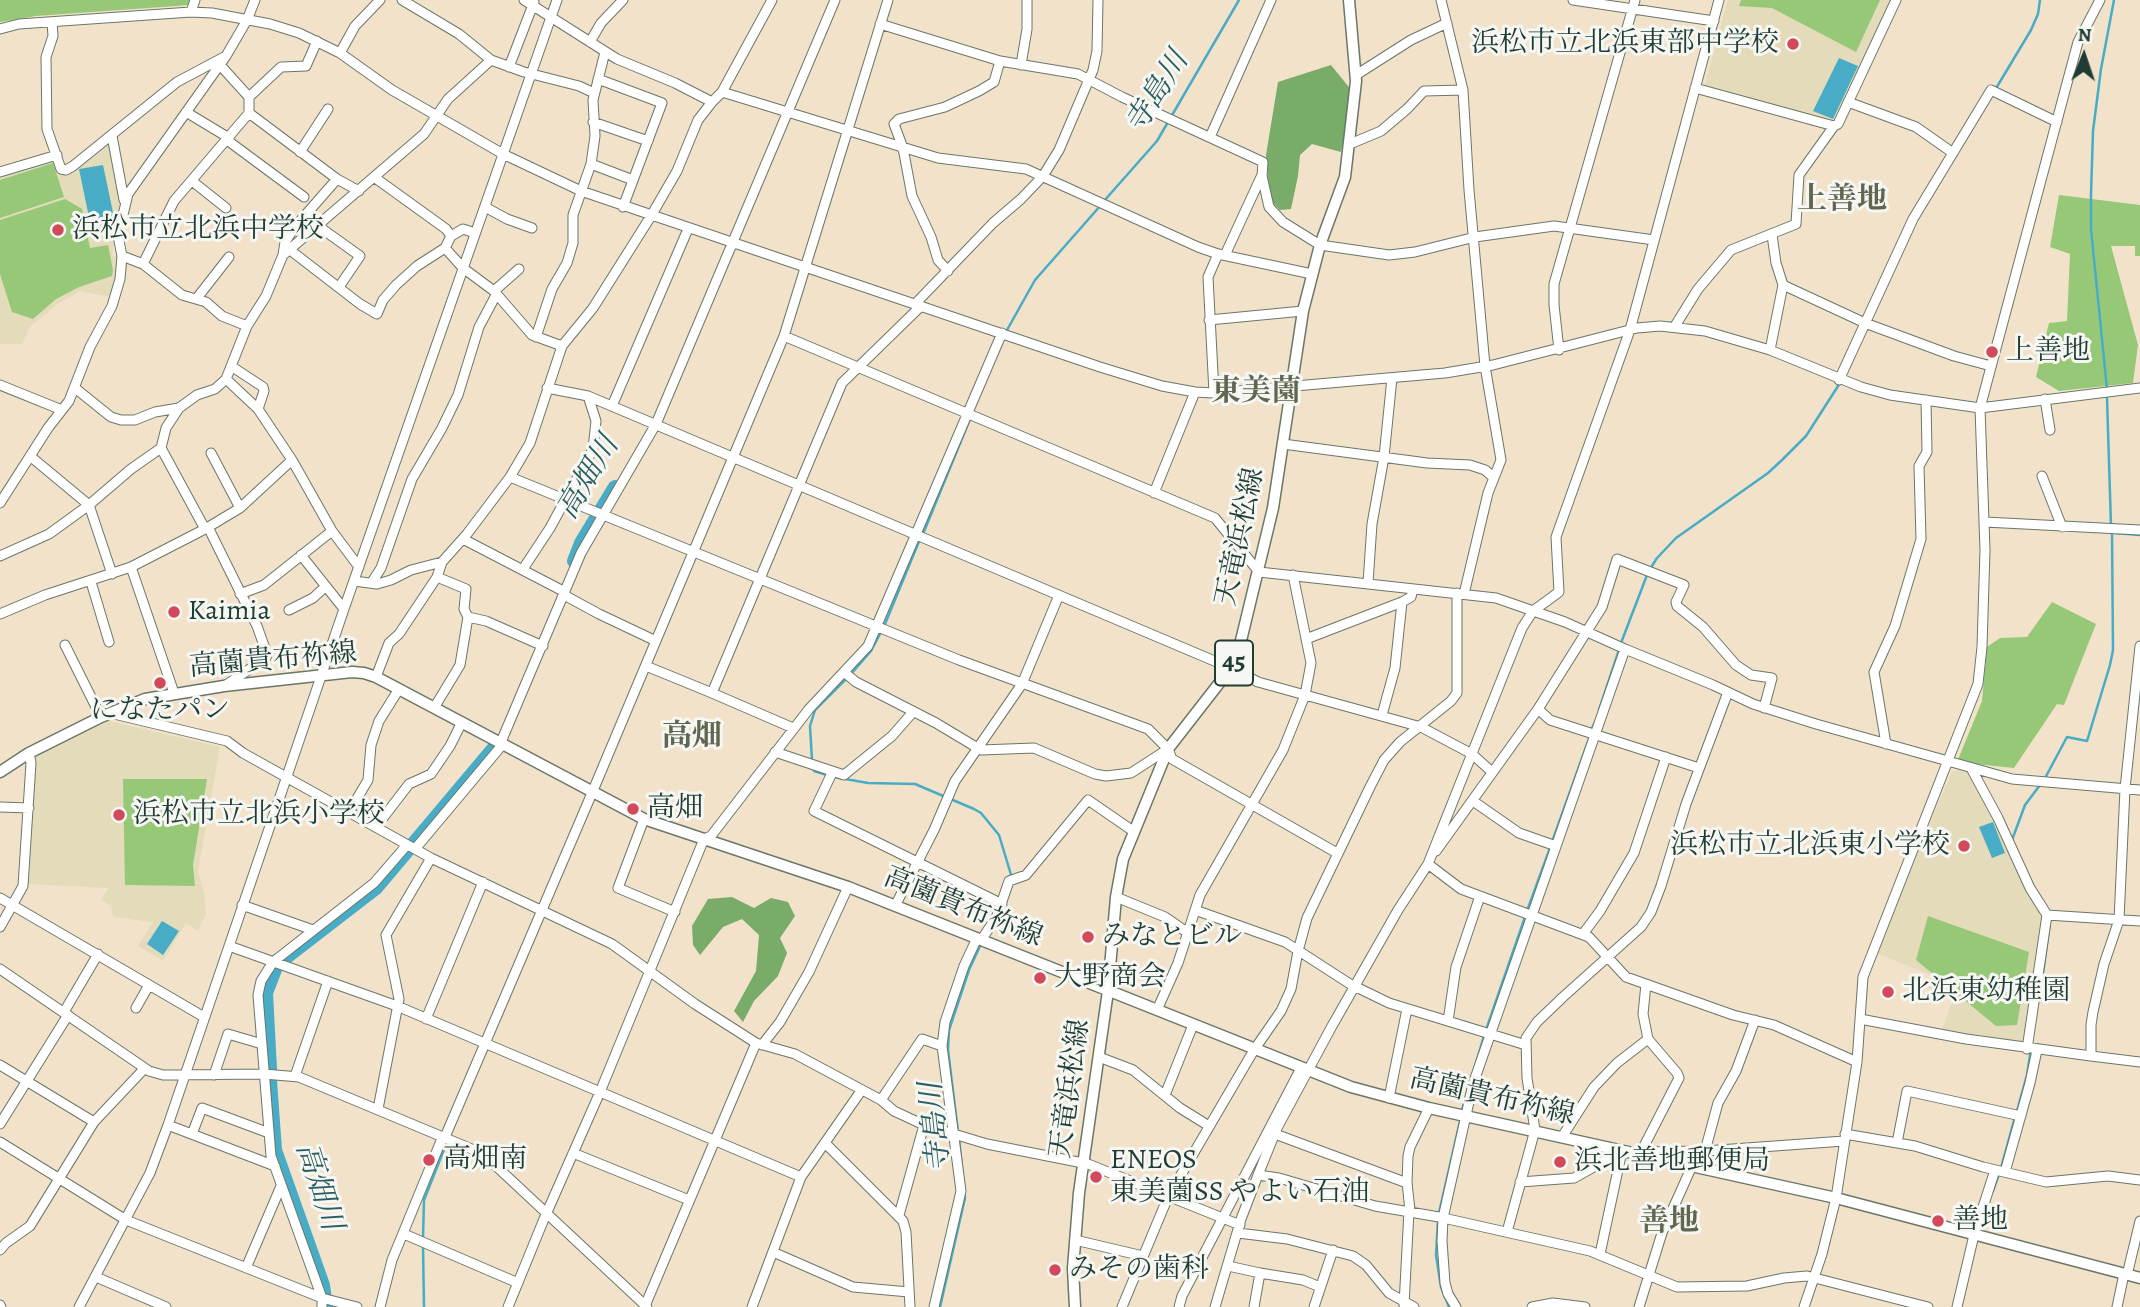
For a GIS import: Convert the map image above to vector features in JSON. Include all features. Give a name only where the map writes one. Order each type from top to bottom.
[{"type":"main road","name":"天竜浜松線","points":[[1075,1307],[1075,1240],[1083,1162],[1108,991],[1116,897],[1123,859],[1168,749],[1231,668],[1238,653],[1273,508],[1303,311],[1320,245],[1345,177],[1356,75],[1349,0]]},
{"type":"main road","name":"高薗貴布祢線","points":[[0,772],[29,753],[105,715],[145,699],[224,686],[352,672],[376,677],[644,819],[848,887],[1351,1087],[1429,1108],[1836,1198],[2140,1278]]},
{"type":"street","points":[[191,12],[195,0]]},
{"type":"street","points":[[0,503],[75,388],[89,347],[112,306],[120,279],[122,256],[118,236],[128,194],[226,56],[255,0]]},
{"type":"street","points":[[340,53],[355,26],[380,0]]},
{"type":"street","points":[[402,0],[451,29],[491,60],[594,93]]},
{"type":"street","points":[[79,1307],[150,1173],[168,1125],[344,609],[557,0]]},
{"type":"street","points":[[590,42],[601,23],[623,0]]},
{"type":"street","points":[[376,677],[390,643],[399,634],[437,577],[442,562],[510,477],[530,443],[562,346],[593,308],[651,216],[687,152],[698,120],[722,92],[772,0]]},
{"type":"street","points":[[324,1301],[271,1156],[258,995],[261,981],[273,962],[374,883],[411,847],[502,743],[540,645],[599,513],[653,423],[835,0]]},
{"type":"street","points":[[380,1307],[392,1260],[486,1044],[784,336],[888,0]]},
{"type":"street","points":[[1021,65],[1027,29],[1027,0]]},
{"type":"street","points":[[712,693],[842,383],[1043,176],[1046,167],[1059,150],[1089,81],[1096,57],[1098,0]]},
{"type":"street","points":[[1210,137],[1271,0]]},
{"type":"street","points":[[1122,1307],[1168,1197],[1254,1050],[1281,1011],[1291,989],[1307,918],[1384,761],[1400,742],[1421,727],[1457,693],[1461,593],[1493,477],[1501,460],[1485,366],[1463,90],[1441,0]]},
{"type":"street","points":[[1573,0],[1635,4],[1714,21]]},
{"type":"street","points":[[1430,860],[1518,638],[1533,611],[1559,592],[1556,537],[1630,330],[1719,0]]},
{"type":"street","points":[[1675,326],[1698,289],[1731,250],[1796,224],[1799,175],[1838,124],[1896,0]]},
{"type":"street","points":[[1804,1307],[1815,1278],[1836,1198],[1857,1062],[1861,990],[1870,957],[1972,704],[1980,668],[1985,522],[1980,408],[2078,42],[2093,5],[2100,0]]},
{"type":"street","points":[[509,67],[530,2],[605,52],[712,102]]},
{"type":"street","points":[[1559,350],[1554,306],[1555,284],[1635,4]]},
{"type":"street","points":[[0,29],[19,24],[191,12],[212,13],[279,27],[340,53],[392,90],[503,154],[581,191],[732,244],[1162,386],[1195,392],[1214,393],[1392,378],[1485,366],[1559,350],[1630,330],[1675,326],[1705,331],[1770,350],[1839,380],[1890,395],[1980,408],[2140,388]]},
{"type":"street","points":[[52,22],[53,36],[46,57],[47,129],[61,169],[66,170],[112,136],[156,96],[226,56]]},
{"type":"street","points":[[1356,75],[1411,40],[1447,23]]},
{"type":"street","points":[[880,24],[1000,61],[1078,74],[1264,162],[1262,176],[1208,277],[1214,393]]},
{"type":"street","points":[[249,97],[281,67],[306,66],[317,41]]},
{"type":"street","points":[[536,337],[552,289],[567,263],[573,243],[573,215],[591,164],[595,136],[594,93],[605,52]]},
{"type":"street","points":[[0,556],[49,534],[161,448],[166,428],[179,408],[197,395],[219,387],[226,379],[247,326],[287,253],[424,134],[448,99],[491,60]]},
{"type":"street","points":[[948,271],[939,260],[912,197],[895,121],[953,104],[979,91],[994,82],[1000,61]]},
{"type":"street","points":[[143,264],[174,201],[249,113],[249,97],[219,65]]},
{"type":"street","points":[[598,79],[660,101],[661,106],[623,207]]},
{"type":"street","points":[[1695,88],[1834,127]]},
{"type":"street","points":[[1350,144],[1381,131],[1424,91],[1463,90]]},
{"type":"street","points":[[1839,380],[1913,219],[1994,91],[2057,122]]},
{"type":"street","points":[[722,92],[946,160],[1026,169],[1198,247],[1312,274]]},
{"type":"street","points":[[1848,102],[1916,128],[1953,153]]},
{"type":"street","points":[[300,152],[328,109]]},
{"type":"street","points":[[186,112],[228,139],[304,197]]},
{"type":"street","points":[[249,113],[337,179],[359,191]]},
{"type":"street","points":[[593,122],[648,141]]},
{"type":"street","points":[[112,136],[125,203]]},
{"type":"street","points":[[0,172],[57,155]]},
{"type":"street","points":[[591,164],[633,180]]},
{"type":"street","points":[[1262,176],[1269,208],[1283,222],[1320,245],[1390,255],[1534,227],[1570,227],[1654,240]]},
{"type":"street","points":[[374,177],[446,229],[451,236]]},
{"type":"street","points":[[337,179],[294,228],[285,242],[287,253],[377,314],[383,300],[396,285],[444,248],[451,236],[463,229],[475,233]]},
{"type":"street","points":[[192,181],[226,208]]},
{"type":"street","points":[[485,207],[532,228]]},
{"type":"street","points":[[318,226],[360,256],[338,287]]},
{"type":"street","points":[[612,406],[688,229]]},
{"type":"street","points":[[1770,350],[1783,285],[1776,263],[1772,235]]},
{"type":"street","points":[[444,248],[463,268],[495,293],[536,337],[562,346]]},
{"type":"street","points":[[122,256],[143,264],[182,295],[206,302],[222,316],[247,326]]},
{"type":"street","points":[[197,298],[229,258]]},
{"type":"street","points":[[372,582],[381,568],[412,479],[458,395],[479,327],[495,293],[519,269]]},
{"type":"street","points":[[1783,285],[1865,323],[1991,366]]},
{"type":"street","points":[[1209,320],[1303,311]]},
{"type":"street","points":[[508,1307],[704,839],[711,835],[793,728],[847,675],[868,646],[970,415],[1002,333]]},
{"type":"street","points":[[784,336],[1215,518],[1259,572],[1496,598],[1565,622],[1764,708],[2012,779],[2140,790]]},
{"type":"street","points":[[231,366],[263,387],[258,409]]},
{"type":"street","points":[[1368,583],[1371,524],[1384,457],[1392,378]]},
{"type":"street","points":[[226,379],[258,409],[292,460],[332,531],[359,567]]},
{"type":"street","points":[[0,385],[62,410]]},
{"type":"street","points":[[75,388],[111,417],[121,420],[179,408]]},
{"type":"street","points":[[547,388],[589,396],[1231,668],[1258,682],[1421,727],[1472,754],[1492,772]]},
{"type":"street","points":[[1154,493],[1195,392]]},
{"type":"street","points":[[523,569],[566,500],[594,445],[596,421],[589,396]]},
{"type":"street","points":[[2045,399],[2050,430]]},
{"type":"street","points":[[1886,744],[1874,671],[1895,626],[1922,539],[1919,478],[1920,462],[1927,452],[1926,400]]},
{"type":"street","points":[[1283,444],[1427,463],[1470,465],[1485,470],[1493,477]]},
{"type":"street","points":[[161,448],[207,528],[257,626],[267,656],[224,686]]},
{"type":"street","points":[[211,453],[240,508]]},
{"type":"street","points":[[30,456],[89,505],[112,574]]},
{"type":"street","points":[[0,614],[131,567],[207,528],[240,508],[292,460]]},
{"type":"street","points":[[2042,476],[2062,527]]},
{"type":"street","points":[[510,477],[1022,684],[1148,729],[1168,749],[1172,759],[1337,853]]},
{"type":"street","points":[[1985,522],[2140,530]]},
{"type":"street","points":[[240,594],[264,585],[332,531]]},
{"type":"street","points":[[463,539],[523,569],[598,614],[656,641]]},
{"type":"street","points":[[301,555],[344,609]]},
{"type":"street","points":[[1179,1307],[1182,1296],[1222,1219],[1304,1069],[1430,860],[1538,709],[1602,607],[1617,559],[1684,585],[1676,602],[1677,606],[1703,627],[1736,665],[1751,675],[1772,678],[1764,708]]},
{"type":"street","points":[[354,581],[377,584],[411,570],[442,562]]},
{"type":"street","points":[[131,567],[174,693]]},
{"type":"street","points":[[1157,1010],[1207,882],[1283,750],[1305,695],[1311,663],[1293,575]]},
{"type":"street","points":[[434,708],[460,665],[468,617],[464,609],[466,589],[437,577]]},
{"type":"street","points":[[91,582],[110,642]]},
{"type":"street","points":[[289,610],[313,598],[326,586]]},
{"type":"street","points":[[1306,639],[1411,597],[1413,589]]},
{"type":"street","points":[[895,906],[934,830],[947,797],[977,748],[1022,684],[1059,595]]},
{"type":"street","points":[[1382,716],[1395,668],[1402,601]]},
{"type":"street","points":[[468,617],[486,621],[540,645]]},
{"type":"street","points":[[65,645],[105,715],[224,740],[243,754],[431,858],[606,941],[651,970],[695,1004],[759,1044],[795,1054],[881,1100],[894,1111],[924,1125],[987,1144],[1083,1162],[1222,1219],[1239,1229],[1287,1238],[1353,1256],[1404,1305],[1415,1307]]},
{"type":"street","points":[[2091,1056],[2093,1012],[2104,964],[2119,920],[2125,789],[2140,646]]},
{"type":"street","points":[[1455,1307],[1445,1283],[1439,1217],[1476,1071],[1528,915],[1625,649]]},
{"type":"street","points":[[646,666],[793,728]]},
{"type":"street","points":[[847,675],[981,750],[1034,748],[1095,774],[1106,776],[1131,773],[1168,749]]},
{"type":"street","points":[[349,812],[368,780],[371,745],[379,720],[399,689]]},
{"type":"street","points":[[1507,1232],[1535,1130],[1527,1078],[1526,1038],[1537,1022],[1641,927],[1651,912],[1699,768],[1728,692]]},
{"type":"street","points":[[1538,709],[1550,720],[1699,768]]},
{"type":"street","points":[[775,752],[831,775],[844,775],[892,736],[913,712]]},
{"type":"street","points":[[376,827],[409,784],[431,774],[462,722]]},
{"type":"street","points":[[0,927],[23,886],[29,808],[29,753]]},
{"type":"street","points":[[1583,934],[1600,911],[1634,853],[1666,757]]},
{"type":"street","points":[[1971,768],[1998,818],[2030,888],[2047,915],[2032,1049],[2005,1172]]},
{"type":"street","points":[[831,775],[814,811],[1002,904]]},
{"type":"street","points":[[934,1307],[960,1199],[958,1135],[942,1046],[945,1022],[964,966],[1002,904],[1012,881],[1026,875],[1088,800],[1133,831]]},
{"type":"street","points":[[1473,801],[1519,833],[1553,845]]},
{"type":"street","points":[[0,807],[29,808]]},
{"type":"street","points":[[644,819],[618,888],[675,912]]},
{"type":"street","points":[[378,1109],[398,989],[386,935],[431,858]]},
{"type":"street","points":[[1430,860],[1461,889],[1589,937],[1624,975],[1737,1016],[1774,1025],[1857,1062]]},
{"type":"street","points":[[426,1019],[483,882]]},
{"type":"street","points":[[0,969],[144,1069],[163,1075],[295,1076],[446,1137],[486,1158],[646,1306],[689,1200],[759,1044],[780,1022],[809,972],[848,887]]},
{"type":"street","points":[[1448,1021],[1456,967],[1480,896]]},
{"type":"street","points":[[1116,897],[1165,917],[1188,933]]},
{"type":"street","points":[[0,898],[204,1017]]},
{"type":"street","points":[[242,905],[313,930]]},
{"type":"street","points":[[1195,911],[1285,942],[1354,986],[1389,1003],[1526,1045]]},
{"type":"street","points":[[2047,915],[2140,921]]},
{"type":"street","points":[[229,946],[397,1006],[801,1177]]},
{"type":"street","points":[[0,1124],[27,1082],[98,954]]},
{"type":"street","points":[[295,1076],[328,981]]},
{"type":"street","points":[[1642,1152],[1679,1078],[1648,1039],[1643,1014],[1646,984]]},
{"type":"street","points":[[136,1008],[149,985]]},
{"type":"street","points":[[1389,1098],[1407,1009]]},
{"type":"street","points":[[1860,1019],[2032,1049],[2140,1062]]},
{"type":"street","points":[[1705,1151],[1718,1103],[1736,1071],[1755,1020]]},
{"type":"street","points":[[1165,1095],[1193,1025]]},
{"type":"street","points":[[214,1075],[228,1034],[262,1044]]},
{"type":"street","points":[[881,1100],[922,1039],[942,1046]]},
{"type":"street","points":[[1562,1137],[1594,1087],[1617,1063],[1648,1039]]},
{"type":"street","points":[[1098,1057],[1133,1070],[1182,1110],[1209,1126]]},
{"type":"street","points":[[0,1065],[94,1122]]},
{"type":"street","points":[[0,1251],[6,1243],[30,1226],[94,1122],[144,1069]]},
{"type":"street","points":[[1216,1307],[1258,1175],[1304,1069]]},
{"type":"street","points":[[752,1307],[801,1177],[861,1091]]},
{"type":"street","points":[[1897,1143],[1907,1091],[2018,1115]]},
{"type":"street","points":[[192,1135],[202,1108],[269,1133]]},
{"type":"street","points":[[1404,1305],[1410,1211],[1407,1183],[1410,1146],[1429,1108]]},
{"type":"street","points":[[168,1125],[275,1166]]},
{"type":"street","points":[[899,1215],[924,1125]]},
{"type":"street","points":[[1275,1134],[1407,1183]]},
{"type":"street","points":[[1520,1182],[1574,1178],[1622,1151],[1705,1151],[1844,1137],[1915,1146],[2046,1182],[2108,1176],[2140,1180]]},
{"type":"street","points":[[0,1142],[126,1220],[324,1301],[357,1307]]},
{"type":"street","points":[[825,1143],[899,1215],[906,1233],[910,1307]]},
{"type":"street","points":[[1600,1254],[1622,1151]]},
{"type":"street","points":[[573,1153],[689,1200]]},
{"type":"street","points":[[1639,1307],[1662,1233],[1692,1166]]},
{"type":"street","points":[[1957,1307],[1974,1235],[1995,1170]]},
{"type":"street","points":[[1258,1175],[1279,1178],[1375,1206],[1439,1217],[1600,1254],[1648,1277],[1677,1287],[1738,1287],[1793,1276],[1815,1278],[1928,1307]]},
{"type":"street","points":[[246,1268],[281,1186]]},
{"type":"street","points":[[2117,1307],[2140,1221]]},
{"type":"street","points":[[404,1234],[518,1283]]},
{"type":"street","points":[[1075,1240],[1143,1256]]},
{"type":"street","points":[[1314,1307],[1333,1250]]},
{"type":"street","points":[[773,1252],[853,1287],[909,1292]]},
{"type":"street","points":[[1228,1266],[1303,1280],[1320,1287]]},
{"type":"street","points":[[1254,1307],[1260,1273]]},
{"type":"street","points":[[96,1276],[166,1307]]},
{"type":"street","points":[[1532,1307],[1553,1303],[1585,1307]]},
{"type":"shaded area","name":"浜松市立北浜東部中学校","points":[[1728,0],[1891,0],[1833,122],[1704,88]]},
{"type":"shaded area","name":"浜松市立北浜中学校","points":[[111,142],[122,205],[112,255],[119,257],[118,273],[111,297],[81,291],[59,303],[30,327],[22,344],[0,344],[0,175],[54,158],[59,171]]},
{"type":"shaded area","name":"浜松市立北浜小学校","points":[[109,721],[220,747],[198,871],[206,914],[198,931],[186,923],[163,961],[138,946],[153,922],[113,917],[111,906],[101,900],[108,888],[27,884],[33,758]]},
{"type":"shaded area","name":"浜松市立北浜東小学校","points":[[1952,771],[1972,772],[2044,921],[2026,1044],[1942,1030],[1953,1000],[1928,988],[1931,975],[1876,953]]},
{"type":"green space","points":[[0,0],[192,0],[190,5],[36,16],[0,22]]},
{"type":"green space","points":[[1741,0],[1880,0],[1856,52],[1772,8],[1739,6]]},
{"type":"green space","points":[[1331,65],[1352,91],[1341,152],[1312,144],[1300,155],[1291,209],[1280,210],[1270,200],[1266,155],[1278,82]]},
{"type":"green space","points":[[53,163],[64,197],[0,218],[0,180]]},
{"type":"green space","points":[[2059,195],[2140,205],[2140,256],[2135,256],[2135,246],[2111,246],[2138,345],[2133,383],[2059,391],[2036,377],[2049,323],[2067,321],[2070,254],[2050,247]]},
{"type":"green space","points":[[65,199],[82,209],[90,248],[108,245],[112,276],[79,287],[56,299],[33,319],[12,312],[0,274],[0,220]]},
{"type":"green space","points":[[2052,602],[2096,624],[2064,705],[2057,704],[2014,768],[1957,762],[1982,701],[1987,647],[2000,638],[2027,637]]},
{"type":"green space","points":[[123,779],[207,779],[193,865],[195,886],[125,885]]},
{"type":"green space","points":[[732,897],[754,908],[771,898],[788,902],[795,916],[780,938],[787,953],[778,976],[754,1001],[743,1022],[734,1011],[756,971],[759,935],[742,919],[723,927],[700,955],[693,945],[692,926],[708,899]]},
{"type":"green space","points":[[1928,916],[2029,952],[2017,1025],[1996,1026],[1916,960]]},
{"type":"water","points":[[1839,58],[1858,66],[1833,119],[1813,111]]},
{"type":"water","points":[[103,165],[115,222],[91,227],[79,169]]},
{"type":"water","points":[[1993,822],[2005,853],[1992,858],[1979,827]]},
{"type":"water","points":[[162,921],[179,931],[163,955],[147,944]]},
{"type":"waterway","name":"寺島川","points":[[1104,201],[1157,141],[1239,0]]},
{"type":"waterway","points":[[1995,90],[2031,30],[2038,14],[2040,0]]},
{"type":"waterway","points":[[2107,389],[2091,229],[2091,194],[2093,131],[2114,0]]},
{"type":"waterway","name":"寺島川","points":[[1007,330],[1035,280],[1101,205]]},
{"type":"waterway","points":[[1650,569],[1676,538],[1768,473],[1782,460],[1806,436],[1840,383]]},
{"type":"waterway","points":[[2107,398],[2111,526]]},
{"type":"waterway","name":"寺島川","points":[[923,534],[970,419]]},
{"type":"waterway","name":"高畑川","points":[[574,561],[581,543],[615,487]]},
{"type":"waterway","points":[[2044,780],[2067,737],[2087,741],[2110,665],[2113,650],[2112,532]]},
{"type":"waterway","points":[[2115,533],[2140,535]]},
{"type":"waterway","name":"寺島川","points":[[885,624],[920,539]]},
{"type":"waterway","points":[[1621,643],[1647,575]]},
{"type":"waterway","name":"寺島川","points":[[851,674],[871,651],[881,632]]},
{"type":"waterway","points":[[1599,710],[1619,650]]},
{"type":"waterway","name":"寺島川","points":[[812,760],[810,726],[815,710],[846,679]]},
{"type":"waterway","points":[[1592,728],[1596,720]]},
{"type":"waterway","points":[[1552,842],[1590,736]]},
{"type":"waterway","name":"高畑川","points":[[284,959],[376,888],[493,749]]},
{"type":"waterway","name":"寺島川","points":[[813,767],[814,771],[827,775]]},
{"type":"waterway","name":"寺島川","points":[[834,777],[868,783],[915,784],[974,809],[981,813],[999,835],[1012,878]]},
{"type":"waterway","points":[[2012,840],[2025,805],[2040,785]]},
{"type":"waterway","points":[[1527,911],[1550,848]]},
{"type":"waterway","name":"寺島川","points":[[1005,904],[1012,885]]},
{"type":"waterway","points":[[1486,1030],[1525,917]]},
{"type":"waterway","points":[[2041,988],[2050,922]]},
{"type":"waterway","name":"寺島川","points":[[958,1132],[948,1050],[949,1030],[980,946]]},
{"type":"waterway","name":"高畑川","points":[[270,1069],[266,993],[276,967]]},
{"type":"waterway","points":[[1462,1110],[1484,1036]]},
{"type":"waterway","points":[[2017,1111],[2031,1049]]},
{"type":"waterway","name":"高畑川","points":[[270,1081],[275,1150],[323,1285],[326,1307]]},
{"type":"waterway","points":[[2001,1168],[2015,1117]]},
{"type":"waterway","points":[[1439,1213],[1460,1121]]},
{"type":"waterway","name":"寺島川","points":[[940,1307],[965,1198],[959,1138]]},
{"type":"waterway","points":[[423,1238],[424,1200],[447,1142]]},
{"type":"waterway","points":[[1993,1191],[1999,1174]]},
{"type":"waterway","points":[[1438,1220],[1436,1255],[1441,1287],[1449,1307]]},
{"type":"waterway","points":[[423,1246],[424,1307]]},
{"type":"place","name":"浜松市立北浜東部中学校","points":[[1793,44]]},
{"type":"place","name":"浜松市立北浜中学校","points":[[58,230]]},
{"type":"place","name":"上善地","points":[[1992,352]]},
{"type":"place","name":"Kaimia","points":[[174,612]]},
{"type":"place","name":"になたパン","points":[[160,683]]},
{"type":"place","name":"高畑","points":[[633,809]]},
{"type":"place","name":"浜松市立北浜小学校","points":[[119,815]]},
{"type":"place","name":"浜松市立北浜東小学校","points":[[1964,846]]},
{"type":"place","name":"みなとビル","points":[[1088,937]]},
{"type":"place","name":"大野商会","points":[[1040,978]]},
{"type":"place","name":"北浜東幼稚園","points":[[1888,992]]},
{"type":"place","name":"高畑南","points":[[429,1160]]},
{"type":"place","name":"浜北善地郵便局","points":[[1560,1162]]},
{"type":"place","name":"ENEOS 東美薗SS やよい石油","points":[[1096,1177]]},
{"type":"place","name":"善地","points":[[1938,1221]]},
{"type":"place","name":"みその歯科","points":[[1055,1270]]},
{"type":"district","name":"上善地","points":[[1842,201]]},
{"type":"district","name":"東美薗","points":[[1256,393]]},
{"type":"district","name":"高畑","points":[[692,738]]},
{"type":"district","name":"善地","points":[[1669,1223]]}]
